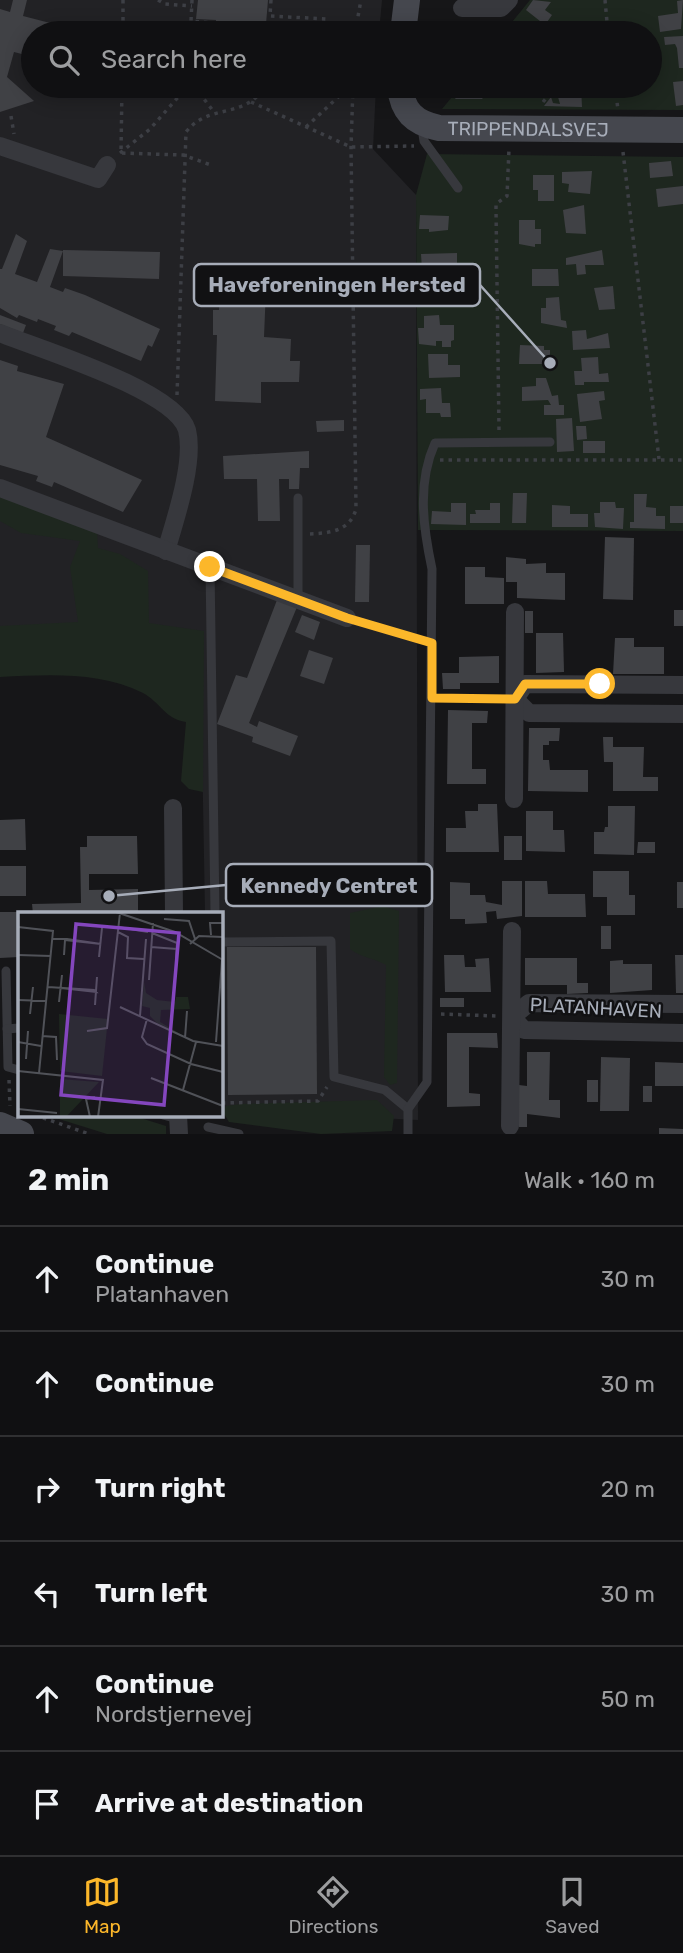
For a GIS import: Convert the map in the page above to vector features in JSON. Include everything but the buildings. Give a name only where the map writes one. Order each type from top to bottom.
[{"type":"street","points":[[404,21],[407,0]]},
{"type":"street","points":[[462,8],[501,8],[509,0]]},
{"type":"street","name":"TRIPPENDALSVEJ","points":[[404,98],[408,113],[424,134],[439,128],[683,130]]},
{"type":"street","points":[[0,146],[98,179],[107,164]]},
{"type":"street","points":[[0,334],[146,391],[172,410],[187,430],[187,468],[166,551]]},
{"type":"street","points":[[0,488],[347,618]]},
{"type":"street","points":[[514,799],[515,612]]},
{"type":"street","points":[[515,699],[525,684],[683,685]]},
{"type":"street","points":[[515,699],[529,712],[683,715]]},
{"type":"street","points":[[173,808],[174,912]]},
{"type":"street","name":"PLATANHAVEN","points":[[510,1126],[512,931]]},
{"type":"street","name":"PLATANHAVEN","points":[[512,1017],[529,1003],[683,1004]]},
{"type":"street","name":"PLATANHAVEN","points":[[512,1017],[524,1030],[683,1033]]},
{"type":"street","points":[[5,1115],[21,1134]]},
{"type":"lane","points":[[424,134],[457,188]]},
{"type":"lane","points":[[408,1134],[408,1109],[427,1082],[432,569],[424,533],[424,468],[435,443],[550,442]]},
{"type":"lane","points":[[298,498],[298,600]]},
{"type":"lane","points":[[210,567],[215,912]]},
{"type":"lane","points":[[222,942],[331,941],[334,1077],[385,1090],[408,1109]]},
{"type":"lane","points":[[6,971],[8,1067],[18,1070]]},
{"type":"lane","points":[[7,1029],[18,1028]]},
{"type":"lane","points":[[208,1127],[239,1134]]},
{"type":"path","points":[[123,0],[123,21]]},
{"type":"path","points":[[158,0],[165,4],[192,6]]},
{"type":"path","points":[[191,21],[192,0]]},
{"type":"path","points":[[271,0],[270,16],[327,21]]},
{"type":"path","points":[[357,21],[361,0]]},
{"type":"path","points":[[605,0],[607,21]]},
{"type":"path","points":[[121,153],[122,98]]},
{"type":"path","points":[[107,164],[150,129],[177,98]]},
{"type":"path","points":[[204,98],[215,112]]},
{"type":"path","points":[[172,410],[177,396],[183,155],[186,132],[195,121],[251,102],[254,98]]},
{"type":"path","points":[[306,127],[338,98]]},
{"type":"path","points":[[298,535],[336,531],[350,523],[356,509],[351,98]]},
{"type":"path","points":[[543,102],[546,98]]},
{"type":"path","points":[[251,102],[351,147],[424,134]]},
{"type":"path","points":[[499,442],[495,209],[496,204],[508,196],[509,129]]},
{"type":"path","points":[[620,130],[659,459]]},
{"type":"path","points":[[121,153],[183,155],[211,164]]},
{"type":"path","points":[[428,460],[683,460]]},
{"type":"path","points":[[347,618],[432,643]]},
{"type":"path","points":[[432,698],[515,699]]},
{"type":"path","points":[[428,1014],[512,1017]]},
{"type":"path","points":[[5,1115],[8,1067]]},
{"type":"path","points":[[222,1103],[318,1101],[334,1077]]},
{"type":"path","points":[[38,1116],[89,1134]]},
{"type":"path","points":[[221,1130],[222,1116]]},
{"type":"shaded area","points":[[0,0],[382,0],[380,21],[21,21],[21,98],[375,98],[373,149],[416,195],[418,1120],[222,1110],[222,912],[205,912],[200,634],[0,640]]},
{"type":"shaded area","points":[[530,0],[683,0],[683,110],[442,109],[451,98],[662,98],[662,21],[513,21]]},
{"type":"shaded area","points":[[427,154],[683,157],[683,531],[418,530],[416,195]]},
{"type":"shaded area","points":[[0,495],[97,532],[98,548],[120,554],[148,571],[149,623],[204,631],[203,792],[189,789],[181,781],[186,722],[168,714],[143,693],[91,678],[54,675],[0,677],[0,626],[78,622],[70,567],[80,541],[21,533],[0,521]]},
{"type":"shaded area","points":[[383,906],[399,911],[397,1083],[390,1085],[384,1077],[386,965],[350,949],[350,913]]},
{"type":"shaded area","points":[[377,1100],[394,1116],[392,1131],[321,1134],[229,1122],[223,1112],[226,1106],[241,1104]]},
{"type":"shaded area","points":[[49,1116],[134,1116],[166,1126],[166,1134],[107,1134]]},
{"type":"place","name":"Haveforeningen Hersted","points":[[550,363]]},
{"type":"place","name":"Kennedy Centret","points":[[109,896]]},
{"type":"route","points":[[210,567],[347,618],[432,643],[432,698],[515,699],[525,684],[600,684]]}]
